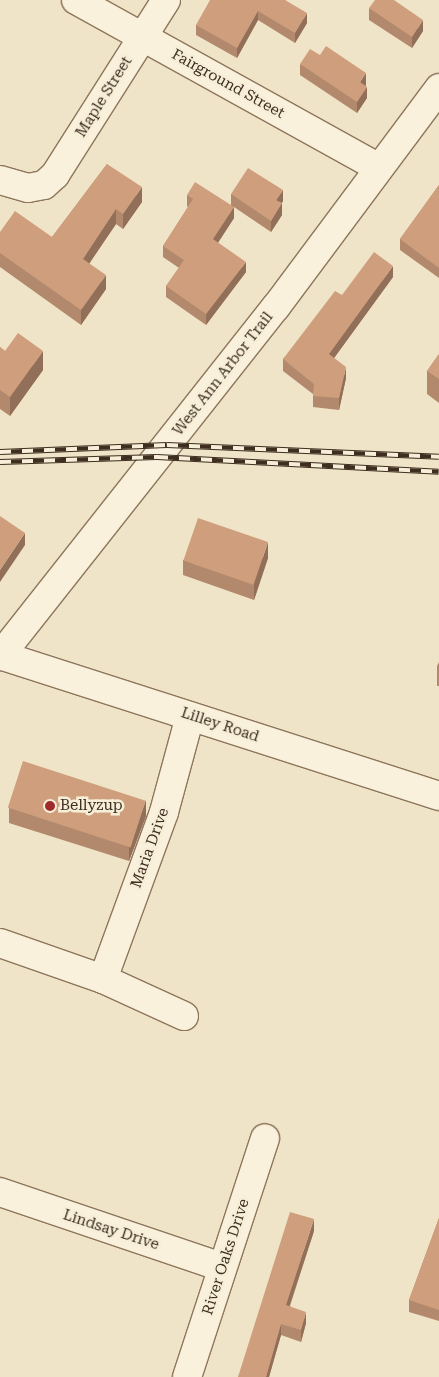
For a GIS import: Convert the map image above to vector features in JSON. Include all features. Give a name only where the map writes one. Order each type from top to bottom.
[{"type":"street","name":"Fairground Street","points":[[76,0],[379,168]]},
{"type":"street","name":"Maple Street","points":[[0,180],[37,187],[55,175],[166,0]]},
{"type":"street","name":"West Ann Arbor Trail","points":[[0,656],[439,88]]},
{"type":"street","name":"Lilley Road","points":[[0,656],[439,796]]},
{"type":"street","name":"Maria Drive","points":[[103,979],[164,812],[190,716]]},
{"type":"street","points":[[0,943],[103,979],[184,1016]]},
{"type":"street","name":"River Oaks Drive","points":[[187,1377],[265,1138]]},
{"type":"street","name":"Lindsay Drive","points":[[0,1192],[222,1267]]},
{"type":"building","points":[[210,0],[285,0],[307,13],[295,33],[258,11],[237,48],[196,25]]},
{"type":"building","points":[[375,0],[394,0],[423,20],[412,37],[369,8]]},
{"type":"building","points":[[326,46],[366,73],[360,82],[367,87],[357,102],[300,64],[310,49],[320,55]]},
{"type":"building","points":[[107,164],[142,187],[123,214],[116,209],[83,259],[106,275],[81,310],[0,253],[0,232],[15,211],[52,237]]},
{"type":"building","points":[[248,168],[283,190],[276,200],[282,203],[271,221],[231,194]]},
{"type":"building","points":[[195,182],[234,207],[213,239],[246,262],[206,314],[166,286],[184,260],[163,246],[193,199],[187,195]]},
{"type":"building","points":[[439,185],[439,268],[400,239]]},
{"type":"building","points":[[374,252],[393,266],[329,354],[346,367],[339,398],[313,396],[314,384],[283,359],[335,291],[342,295]]},
{"type":"building","points":[[18,333],[43,351],[10,397],[0,390],[0,347],[5,351]]},
{"type":"building","points":[[439,354],[439,379],[427,371]]},
{"type":"building","points":[[0,516],[25,533],[0,570]]},
{"type":"building","points":[[198,518],[268,542],[253,585],[183,561]]},
{"type":"building","points":[[23,761],[146,801],[131,847],[8,808]]},
{"type":"building","points":[[290,1212],[314,1219],[286,1305],[306,1312],[301,1330],[281,1324],[266,1377],[238,1377]]},
{"type":"building","points":[[439,1218],[439,1310],[409,1300]]},
{"type":"railway","points":[[0,452],[167,445],[439,457]]},
{"type":"railway","points":[[0,462],[157,457],[439,472]]},
{"type":"place","name":"Bellyzup","points":[[50,806]]}]
